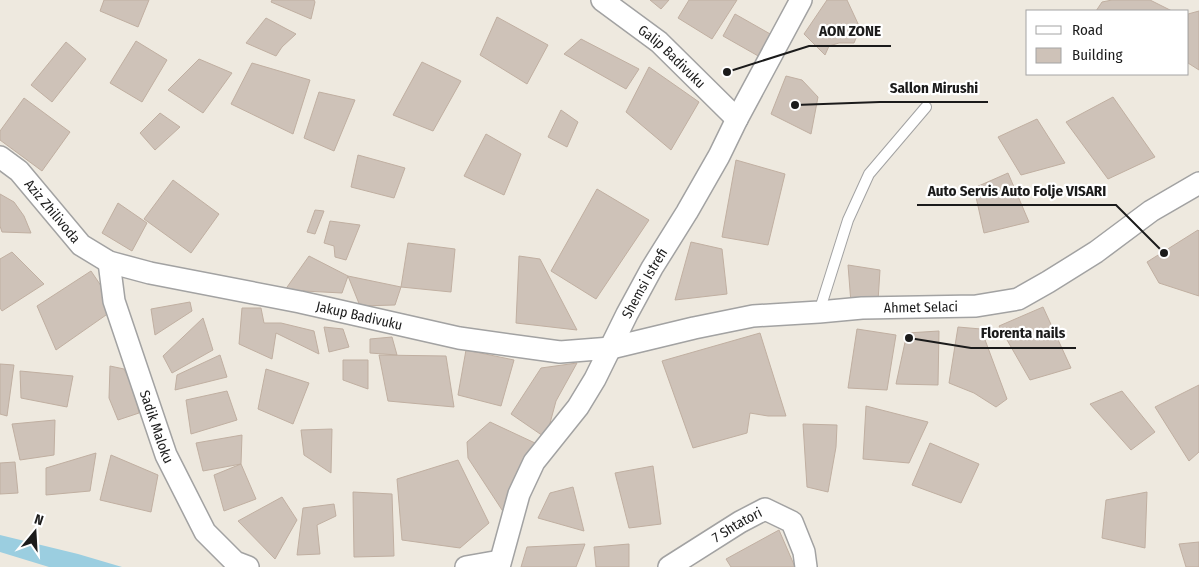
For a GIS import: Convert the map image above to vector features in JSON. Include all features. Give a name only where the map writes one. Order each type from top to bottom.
[{"type":"street","name":"Galip Badivuku","points":[[602,0],[659,42],[737,119]]},
{"type":"street","name":"Shemsi Istrefi","points":[[499,564],[519,494],[534,462],[578,407],[596,379],[627,314],[652,268],[719,156],[801,0]]},
{"type":"street","name":"Aziz Zhilivoda","points":[[0,157],[19,171],[81,245],[109,262]]},
{"type":"street","name":"Ahmet Selaci","points":[[611,348],[753,316],[862,308],[976,306],[1018,298],[1096,252],[1151,212],[1199,183]]},
{"type":"street","name":"Jakup Badivuku","points":[[109,262],[150,273],[300,302],[459,338],[560,352],[611,348]]},
{"type":"street","name":"Sadik Maloku","points":[[109,262],[114,301],[166,455],[205,532],[235,562],[248,567]]},
{"type":"street","name":"7 Shtatori","points":[[669,567],[740,522],[765,509],[792,522],[804,552],[806,567]]},
{"type":"street","points":[[466,567],[499,564]]},
{"type":"lane","points":[[819,312],[848,220],[869,174],[926,106]]},
{"type":"water","points":[[0,535],[122,567],[49,567],[0,552]]},
{"type":"building","points":[[104,0],[149,0],[138,27],[100,11]]},
{"type":"building","points":[[272,0],[314,0],[311,19],[271,2]]},
{"type":"building","points":[[650,0],[669,0],[661,9]]},
{"type":"building","points":[[689,0],[737,0],[712,39],[678,18]]},
{"type":"building","points":[[827,0],[847,0],[860,28],[854,43],[839,43],[829,46],[825,55],[804,34]]},
{"type":"building","points":[[1112,0],[1150,0],[1170,10],[1097,10],[1102,2]]},
{"type":"building","points":[[1199,11],[1199,70],[1189,64],[1189,14]]},
{"type":"building","points":[[735,14],[772,35],[760,57],[723,36]]},
{"type":"building","points":[[497,17],[548,45],[527,84],[480,55]]},
{"type":"building","points":[[266,18],[296,34],[282,47],[276,56],[246,43]]},
{"type":"building","points":[[581,39],[639,69],[626,89],[564,54]]},
{"type":"building","points":[[136,41],[167,60],[142,102],[110,83]]},
{"type":"building","points":[[66,42],[86,59],[52,102],[31,85]]},
{"type":"building","points":[[199,59],[232,73],[203,113],[168,90]]},
{"type":"building","points":[[422,62],[461,81],[433,131],[393,115]]},
{"type":"building","points":[[252,63],[310,80],[293,134],[231,104]]},
{"type":"building","points":[[649,67],[699,102],[671,150],[626,112]]},
{"type":"building","points":[[786,76],[802,80],[818,97],[811,134],[771,114]]},
{"type":"building","points":[[319,92],[355,100],[334,151],[304,138]]},
{"type":"building","points":[[1113,97],[1155,157],[1108,179],[1066,122]]},
{"type":"building","points":[[24,98],[70,132],[42,171],[0,140],[0,131]]},
{"type":"building","points":[[561,110],[578,122],[567,147],[548,137]]},
{"type":"building","points":[[160,113],[180,127],[155,150],[140,133]]},
{"type":"building","points":[[1037,119],[1065,163],[1021,175],[998,137]]},
{"type":"building","points":[[486,134],[521,154],[504,195],[464,176]]},
{"type":"building","points":[[358,155],[405,168],[394,198],[351,187]]},
{"type":"building","points":[[736,160],[785,174],[768,245],[722,237]]},
{"type":"building","points":[[1008,173],[1029,222],[984,233],[974,188]]},
{"type":"building","points":[[173,180],[219,214],[191,253],[144,219]]},
{"type":"building","points":[[597,189],[649,220],[596,299],[551,271]]},
{"type":"building","points":[[0,194],[14,202],[24,216],[31,233],[2,232],[0,226]]},
{"type":"building","points":[[118,203],[147,223],[132,251],[102,233]]},
{"type":"building","points":[[315,210],[324,211],[315,234],[307,232]]},
{"type":"building","points":[[330,221],[360,225],[346,260],[335,257],[334,246],[324,243]]},
{"type":"building","points":[[1198,230],[1199,296],[1159,283],[1147,262]]},
{"type":"building","points":[[691,242],[722,249],[727,294],[675,300]]},
{"type":"building","points":[[408,243],[455,249],[451,292],[401,287]]},
{"type":"building","points":[[12,252],[44,284],[2,311],[0,308],[0,259]]},
{"type":"building","points":[[309,256],[348,276],[342,293],[285,290]]},
{"type":"building","points":[[519,256],[540,259],[577,330],[516,323]]},
{"type":"building","points":[[848,265],[880,270],[878,301],[851,303]]},
{"type":"building","points":[[91,271],[116,308],[56,350],[37,306]]},
{"type":"building","points":[[348,276],[401,287],[395,305],[360,306]]},
{"type":"building","points":[[190,302],[192,311],[155,335],[151,309]]},
{"type":"building","points":[[1043,307],[1071,368],[1030,380],[999,326]]},
{"type":"building","points":[[242,308],[261,308],[264,323],[281,323],[314,331],[319,354],[276,333],[272,359],[239,344]]},
{"type":"building","points":[[203,318],[213,350],[172,373],[163,356]]},
{"type":"building","points":[[324,327],[343,329],[349,347],[329,352]]},
{"type":"building","points":[[958,327],[981,329],[1007,399],[996,407],[974,393],[949,383]]},
{"type":"building","points":[[857,329],[896,335],[887,390],[848,388]]},
{"type":"building","points":[[939,331],[938,385],[896,384],[907,333]]},
{"type":"building","points":[[760,333],[786,416],[750,413],[747,433],[693,448],[662,361]]},
{"type":"building","points":[[392,337],[397,355],[370,353],[370,339]]},
{"type":"building","points":[[466,350],[514,360],[501,406],[458,395]]},
{"type":"building","points":[[220,355],[227,377],[175,390],[177,375]]},
{"type":"building","points":[[379,355],[446,356],[454,407],[388,401]]},
{"type":"building","points":[[343,360],[368,360],[368,389],[343,380]]},
{"type":"building","points":[[577,363],[556,401],[546,438],[511,414],[541,368]]},
{"type":"building","points":[[0,364],[14,365],[7,416],[0,414]]},
{"type":"building","points":[[110,366],[124,369],[134,389],[139,413],[118,420],[109,398]]},
{"type":"building","points":[[266,369],[309,383],[293,424],[258,409]]},
{"type":"building","points":[[20,371],[73,376],[67,407],[21,398]]},
{"type":"building","points":[[1199,385],[1199,452],[1189,461],[1155,407]]},
{"type":"building","points":[[227,391],[237,420],[191,434],[186,400]]},
{"type":"building","points":[[1122,391],[1155,432],[1131,450],[1090,404]]},
{"type":"building","points":[[866,406],[928,422],[909,463],[863,459]]},
{"type":"building","points":[[55,420],[54,455],[20,460],[12,424]]},
{"type":"building","points":[[490,422],[535,443],[504,513],[468,458],[467,442]]},
{"type":"building","points":[[803,424],[837,425],[836,447],[828,492],[807,487]]},
{"type":"building","points":[[332,429],[331,473],[304,455],[301,430]]},
{"type":"building","points":[[242,435],[241,464],[203,471],[196,443]]},
{"type":"building","points":[[930,443],[979,464],[961,503],[912,485]]},
{"type":"building","points":[[96,453],[90,491],[46,495],[46,468]]},
{"type":"building","points":[[111,455],[158,475],[151,512],[100,500]]},
{"type":"building","points":[[458,460],[489,523],[460,548],[402,540],[397,479]]},
{"type":"building","points":[[15,462],[18,493],[0,494],[0,463]]},
{"type":"building","points":[[241,464],[256,499],[224,511],[214,475]]},
{"type":"building","points":[[653,466],[661,524],[629,528],[615,473]]},
{"type":"building","points":[[573,487],[584,531],[538,518],[550,493]]},
{"type":"building","points":[[353,492],[392,494],[394,556],[354,557]]},
{"type":"building","points":[[1147,492],[1145,548],[1102,538],[1106,500]]},
{"type":"building","points":[[282,497],[297,520],[275,559],[238,521]]},
{"type":"building","points":[[334,504],[336,516],[317,525],[320,554],[297,555],[303,508]]},
{"type":"building","points":[[779,530],[795,567],[731,567],[726,559]]},
{"type":"building","points":[[1199,542],[1199,567],[1186,567],[1179,544]]},
{"type":"building","points":[[585,544],[576,567],[521,567],[527,547]]},
{"type":"building","points":[[629,544],[629,567],[596,567],[594,547]]},
{"type":"place","name":"AON ZONE","points":[[727,72]]},
{"type":"place","name":"Sallon Mirushi","points":[[795,105]]},
{"type":"place","name":"Auto Servis Auto Folje VISARI","points":[[1164,253]]},
{"type":"place","name":"Florenta nails","points":[[909,338]]}]
